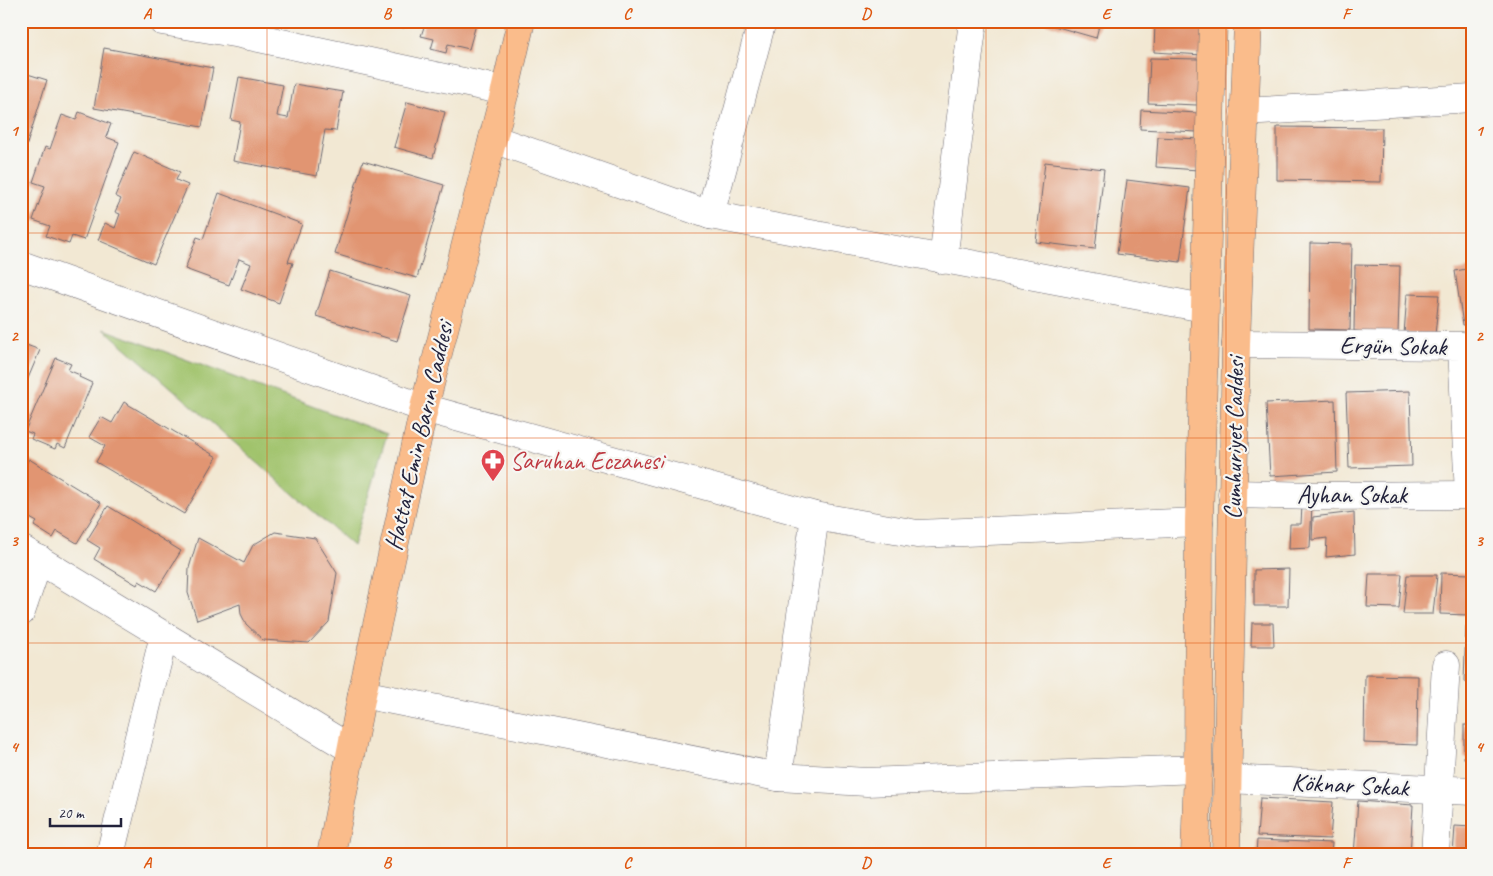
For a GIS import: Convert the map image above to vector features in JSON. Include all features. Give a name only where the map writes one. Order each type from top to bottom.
[{"type":"main road","name":"Hattat Emin Barın Caddesi","points":[[331,855],[362,694],[424,408],[522,21]]},
{"type":"main road","name":"Cumhuriyet Caddesi","points":[[1195,855],[1198,769],[1204,308],[1213,21]]},
{"type":"main road","name":"Cumhuriyet Caddesi","points":[[1226,855],[1232,494],[1248,21]]},
{"type":"street","points":[[162,21],[241,28],[505,91]]},
{"type":"street","points":[[710,216],[762,21]]},
{"type":"street","points":[[943,260],[973,21]]},
{"type":"street","points":[[1244,112],[1472,98]]},
{"type":"street","points":[[493,139],[710,216],[1204,308]]},
{"type":"street","points":[[21,265],[424,408],[815,516],[917,534],[1200,522]]},
{"type":"street","name":"Ergün Sokak","points":[[1236,344],[1462,346],[1467,353],[1471,495]]},
{"type":"street","name":"Ayhan Sokak","points":[[1232,494],[1317,496],[1471,495]]},
{"type":"street","points":[[778,777],[815,516]]},
{"type":"street","points":[[21,612],[30,554],[351,749]]},
{"type":"street","points":[[110,855],[164,635]]},
{"type":"street","points":[[1434,855],[1446,665]]},
{"type":"street","points":[[362,694],[778,777],[867,782],[1198,769]]},
{"type":"street","name":"Köknar Sokak","points":[[1228,779],[1472,791]]},
{"type":"green space","points":[[104,329],[387,434],[353,546]]},
{"type":"building","points":[[376,21],[406,21],[404,28]]},
{"type":"building","points":[[426,21],[477,21],[469,49],[448,44],[446,53],[431,49],[434,39],[421,36]]},
{"type":"building","points":[[1037,21],[1100,21],[1096,38]]},
{"type":"building","points":[[1155,21],[1204,21],[1203,55],[1154,52]]},
{"type":"building","points":[[104,48],[213,68],[202,127],[94,108]]},
{"type":"building","points":[[1150,58],[1199,59],[1197,105],[1148,103]]},
{"type":"building","points":[[21,72],[47,80],[22,160],[21,159]]},
{"type":"building","points":[[239,77],[283,85],[277,116],[288,118],[294,84],[343,92],[336,131],[325,130],[317,176],[233,161],[240,122],[231,120]]},
{"type":"building","points":[[407,102],[445,112],[433,158],[394,147]]},
{"type":"building","points":[[1141,110],[1198,113],[1197,132],[1140,129]]},
{"type":"building","points":[[79,112],[111,124],[106,137],[119,142],[84,240],[72,236],[69,244],[46,236],[50,226],[33,220],[45,186],[33,182],[45,147],[50,149],[62,115],[76,120]]},
{"type":"building","points":[[1277,127],[1382,128],[1381,182],[1277,180]]},
{"type":"building","points":[[1158,137],[1200,139],[1198,170],[1156,167]]},
{"type":"building","points":[[134,152],[180,172],[176,180],[188,185],[154,264],[98,240],[105,223],[115,228],[120,214],[115,212],[121,199],[115,196]]},
{"type":"building","points":[[363,161],[444,185],[417,278],[335,254]]},
{"type":"building","points":[[1045,162],[1104,169],[1095,249],[1036,242]]},
{"type":"building","points":[[1127,180],[1190,188],[1180,262],[1117,254]]},
{"type":"building","points":[[219,193],[302,224],[288,262],[293,263],[279,303],[241,289],[251,264],[239,259],[229,285],[185,269],[197,237],[203,239]]},
{"type":"building","points":[[1310,243],[1352,244],[1350,330],[1309,329]]},
{"type":"building","points":[[1355,265],[1400,266],[1398,334],[1354,331]]},
{"type":"building","points":[[1472,268],[1472,324],[1463,325],[1455,271]]},
{"type":"building","points":[[330,271],[411,296],[397,341],[316,316]]},
{"type":"building","points":[[1407,294],[1439,295],[1435,335],[1404,334]]},
{"type":"building","points":[[21,343],[40,350],[21,395]]},
{"type":"building","points":[[56,358],[71,364],[68,370],[92,383],[65,448],[57,444],[55,449],[31,439],[33,434],[25,431]]},
{"type":"building","points":[[1410,391],[1412,466],[1349,468],[1346,393]]},
{"type":"building","points":[[1335,400],[1337,472],[1270,476],[1266,403]]},
{"type":"building","points":[[124,402],[217,457],[184,514],[96,462],[105,446],[89,437],[101,417],[112,423]]},
{"type":"building","points":[[29,459],[101,503],[77,543],[57,531],[53,538],[34,526],[37,522],[21,513],[21,472]]},
{"type":"building","points":[[1312,504],[1310,548],[1289,549],[1290,524],[1301,524],[1302,505]]},
{"type":"building","points":[[108,506],[181,551],[156,591],[139,581],[137,585],[94,559],[100,548],[87,540]]},
{"type":"building","points":[[1354,512],[1355,554],[1326,557],[1327,538],[1312,540],[1313,517]]},
{"type":"building","points":[[275,532],[315,538],[337,573],[329,622],[309,643],[263,640],[246,624],[241,614],[240,604],[197,620],[188,593],[189,568],[198,538],[244,563],[253,545]]},
{"type":"building","points":[[1289,569],[1288,606],[1254,606],[1254,570]]},
{"type":"building","points":[[1441,573],[1470,574],[1468,615],[1440,614]]},
{"type":"building","points":[[1369,574],[1402,574],[1399,608],[1367,607]]},
{"type":"building","points":[[1407,575],[1437,575],[1433,614],[1403,614]]},
{"type":"building","points":[[1252,623],[1273,623],[1274,646],[1251,646]]},
{"type":"building","points":[[1466,626],[1472,626],[1472,683],[1464,682]]},
{"type":"building","points":[[1365,675],[1418,676],[1417,745],[1364,743]]},
{"type":"building","points":[[1464,725],[1472,725],[1472,758],[1464,758]]},
{"type":"building","points":[[1260,798],[1333,802],[1330,839],[1257,836]]},
{"type":"building","points":[[1358,801],[1413,805],[1410,855],[1354,855]]},
{"type":"building","points":[[1455,826],[1472,827],[1472,855],[1453,855]]},
{"type":"building","points":[[1257,840],[1332,843],[1331,855],[1256,855]]},
{"type":"place","name":"Saruhan Eczanesi","points":[[493,482]]}]
